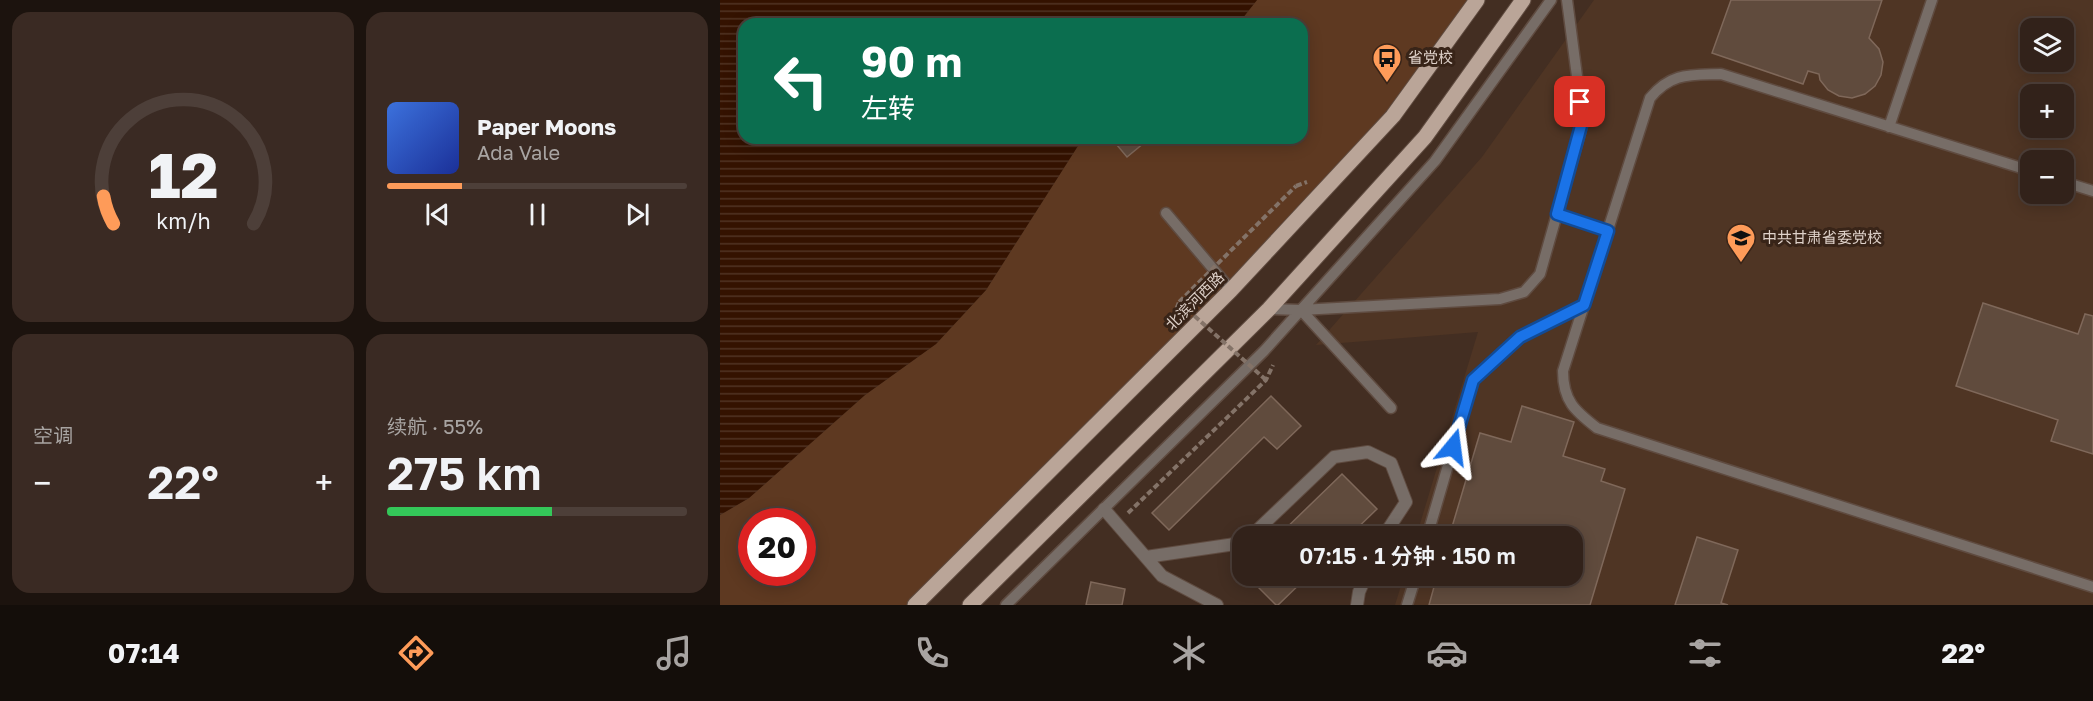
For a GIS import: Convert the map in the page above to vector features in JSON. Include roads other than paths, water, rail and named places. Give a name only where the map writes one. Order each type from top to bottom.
[{"type":"main road","name":"北滨河西路","points":[[915,605],[1231,290],[1393,116],[1477,0]]},
{"type":"main road","points":[[970,605],[1269,309],[1425,137],[1522,0]]},
{"type":"street","points":[[1262,526],[1334,457],[1368,452],[1391,463],[1406,502],[1390,526]]},
{"type":"street","points":[[1104,509],[1162,576],[1216,605]]},
{"type":"street","points":[[1146,557],[1232,544]]},
{"type":"street","points":[[1357,605],[1362,586]]},
{"type":"lane","points":[[1006,605],[1264,351],[1301,310],[1435,161],[1551,0]]},
{"type":"lane","points":[[1269,309],[1301,310],[1500,299],[1524,292],[1540,274],[1582,122],[1567,0]]},
{"type":"lane","points":[[1889,127],[1932,0]]},
{"type":"lane","points":[[2020,168],[1721,74],[1688,75],[1661,84],[1650,98],[1563,371],[1563,388],[1575,410],[1597,428],[2093,587]]},
{"type":"lane","points":[[2074,185],[2093,191]]},
{"type":"lane","points":[[1166,213],[1231,290]]},
{"type":"lane","points":[[1557,214],[1608,231]]},
{"type":"lane","points":[[1430,526],[1473,380],[1520,337],[1584,305]]},
{"type":"lane","points":[[1301,310],[1390,408]]},
{"type":"lane","points":[[1407,605],[1413,586]]},
{"type":"place","name":"省党校","points":[[1387,84]]},
{"type":"place","name":"中共甘肃省委党校","points":[[1741,264]]}]
